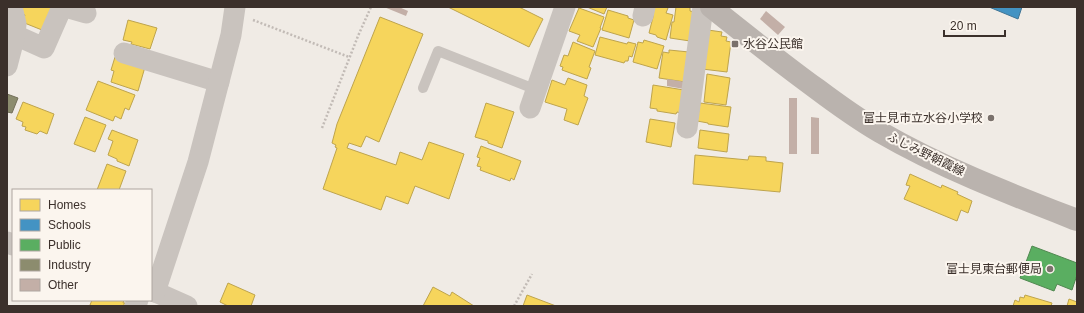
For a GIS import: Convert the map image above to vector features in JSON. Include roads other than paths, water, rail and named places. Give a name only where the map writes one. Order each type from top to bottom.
[{"type":"main road","name":"ふじみ野朝霞線","points":[[711,7],[784,65],[880,132],[930,158],[1007,193],[1077,220]]},
{"type":"street","points":[[7,66],[15,35],[16,24],[12,7]]},
{"type":"street","points":[[15,35],[44,48],[62,7]]},
{"type":"street","points":[[65,7],[86,13]]},
{"type":"street","points":[[533,99],[565,7]]},
{"type":"street","points":[[686,128],[703,7]]},
{"type":"street","points":[[152,283],[198,162],[231,35],[234,10]]},
{"type":"street","points":[[124,53],[219,82]]},
{"type":"street","points":[[152,295],[187,306]]},
{"type":"lane","points":[[423,88],[438,51],[533,99]]},
{"type":"place","name":"水谷公民館","points":[[735,44]]},
{"type":"place","name":"富士見市立水谷小学校","points":[[991,118]]},
{"type":"place","name":"富士見東台郵便局","points":[[1050,269]]}]
